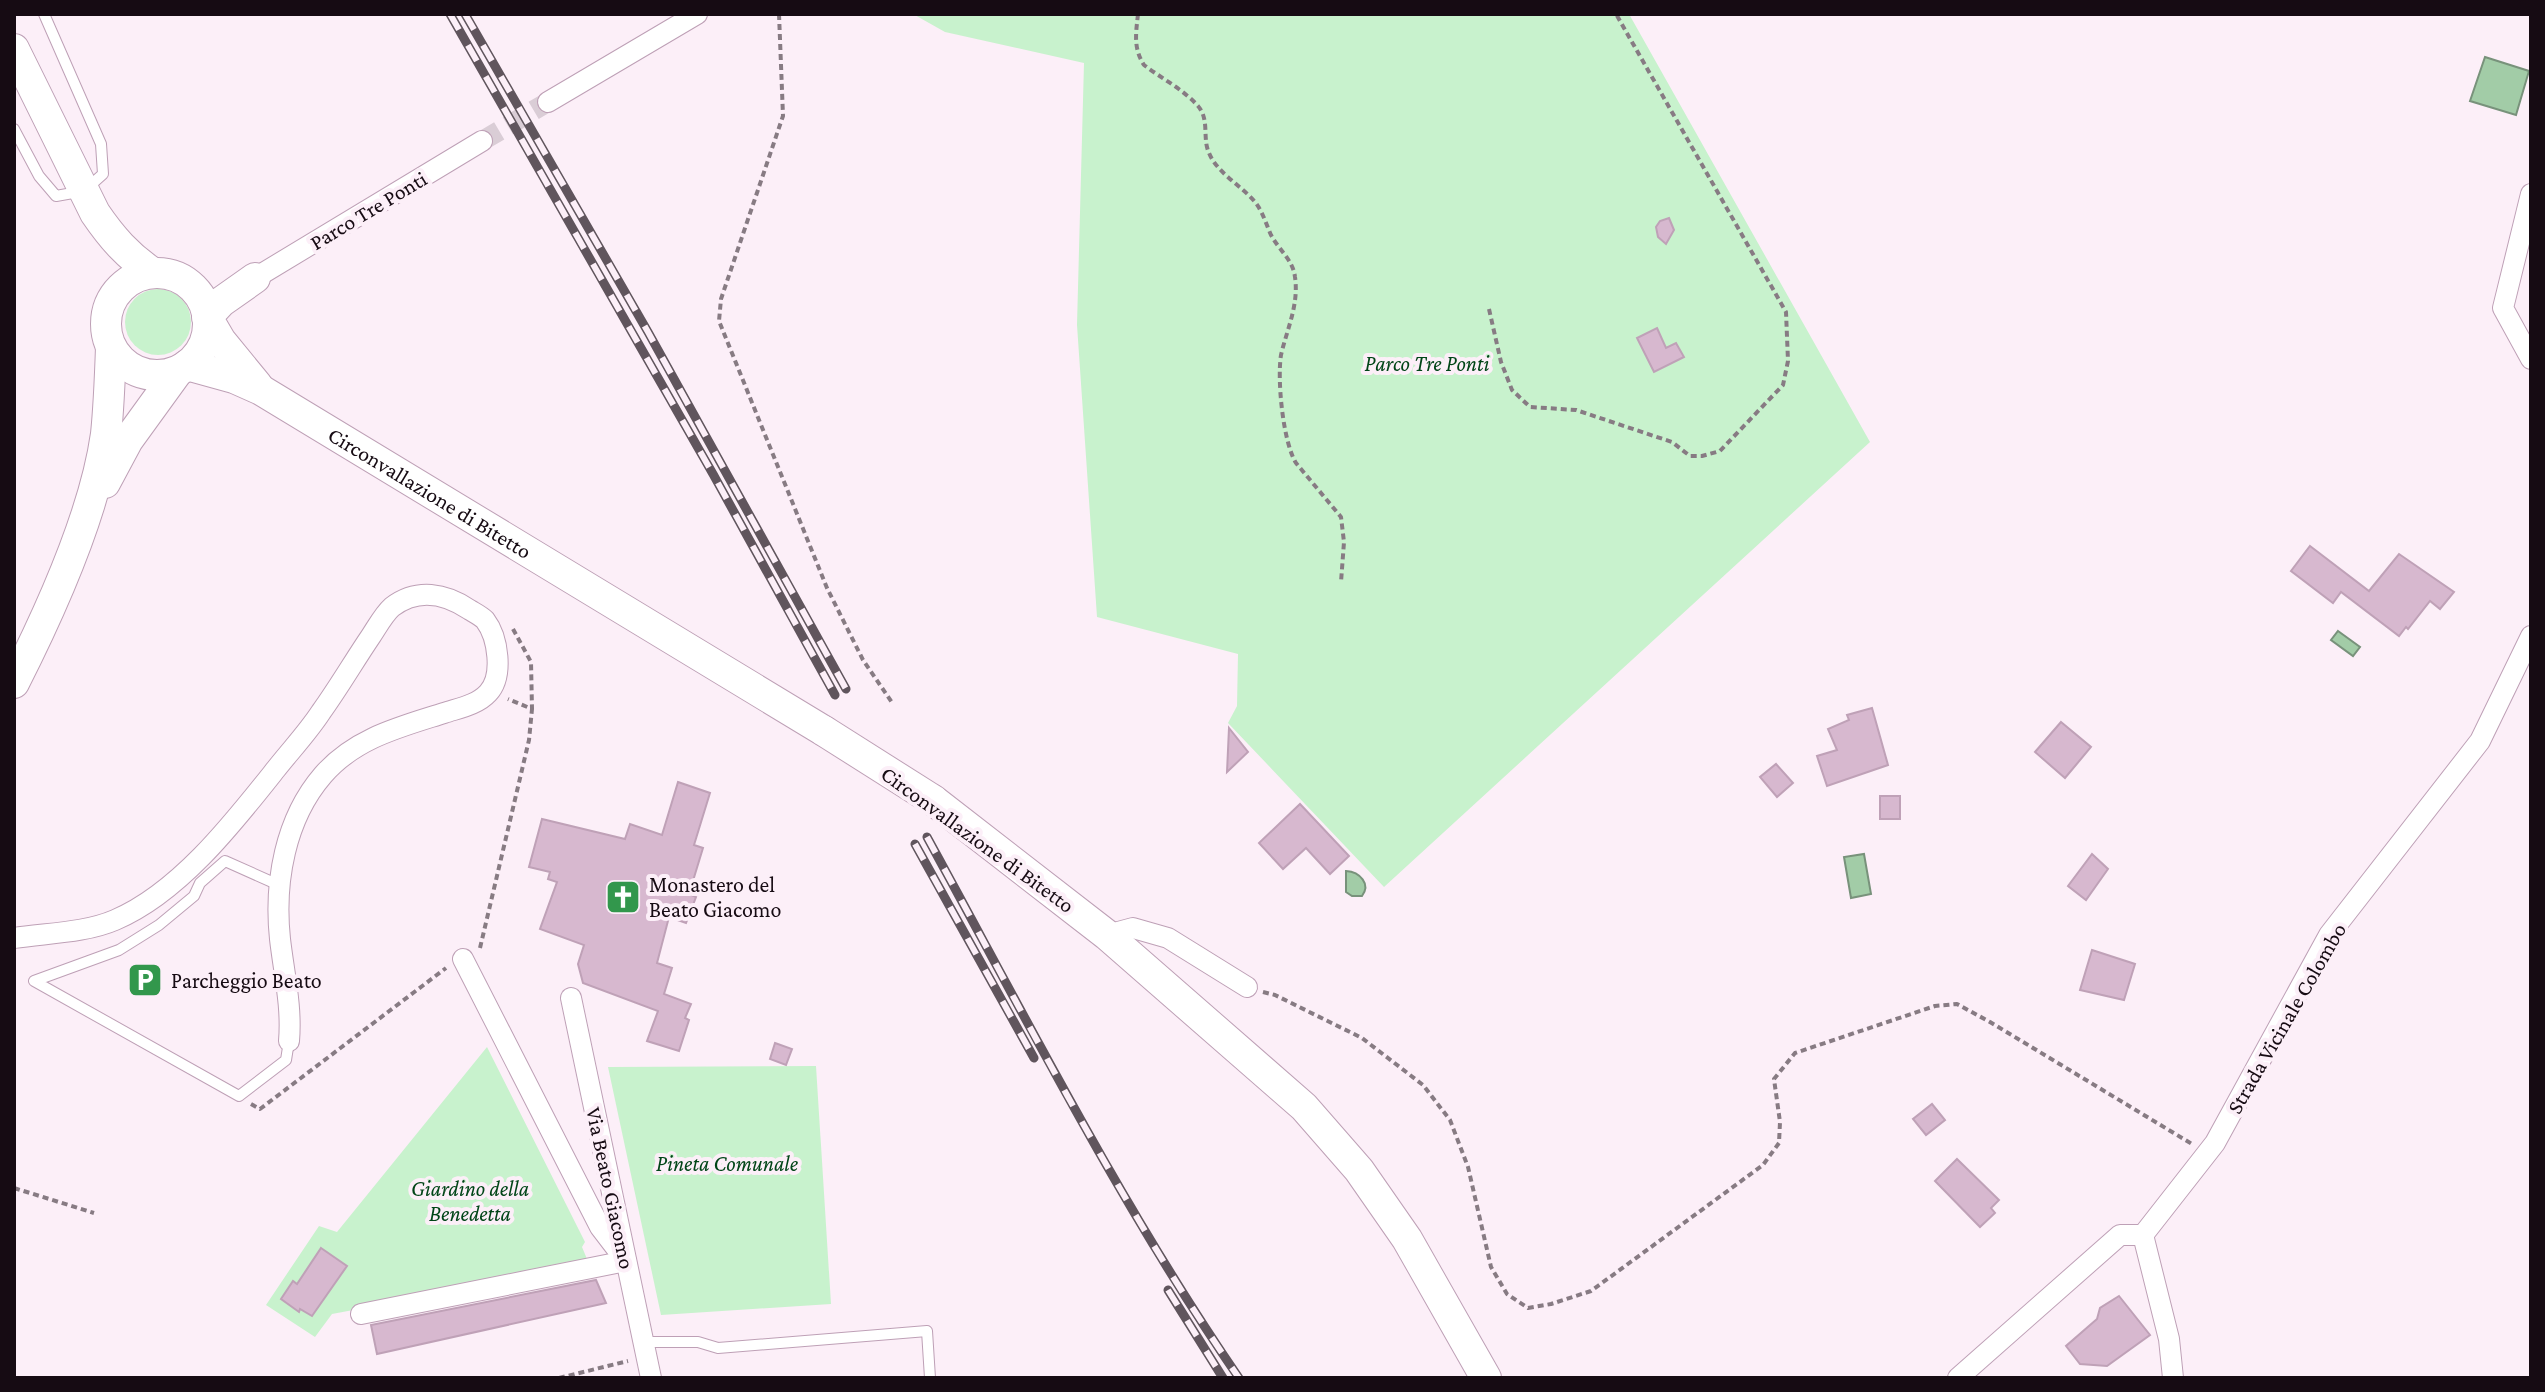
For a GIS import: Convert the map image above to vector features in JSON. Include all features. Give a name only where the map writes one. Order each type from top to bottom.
[{"type":"main road","points":[[14,49],[90,202],[111,237],[131,258],[153,273]]},
{"type":"main road","points":[[90,202],[112,299]]},
{"type":"main road","points":[[170,274],[185,281],[221,341],[261,390],[234,378],[183,368],[159,375],[140,373],[123,363],[111,347],[106,331],[106,314],[112,299],[122,285],[137,276],[170,274]]},
{"type":"main road","points":[[202,305],[255,278]]},
{"type":"main road","points":[[81,526],[128,440],[183,368],[200,352],[206,335],[202,305]]},
{"type":"main road","points":[[14,683],[44,621],[81,526],[105,436],[111,347]]},
{"type":"main road","name":"Circonvallazione di Bitetto","points":[[261,390],[933,800],[1107,935],[1304,1107],[1359,1170],[1407,1239],[1486,1378]]},
{"type":"street","points":[[548,102],[697,14]]},
{"type":"street","name":"Parco Tre Ponti","points":[[255,278],[482,141]]},
{"type":"street","points":[[2531,194],[2503,308],[2531,359]]},
{"type":"street","points":[[14,938],[113,921],[157,896],[194,863],[246,808],[321,713],[390,609],[410,597],[431,593],[457,601],[484,619],[496,639],[498,667],[489,692],[470,705],[391,729],[350,749],[323,774],[301,806],[284,847],[280,939],[291,1017],[289,1041]]},
{"type":"street","name":"Strada Vicinale Colombo","points":[[2143,1235],[2208,1153],[2329,935],[2480,741],[2531,636]]},
{"type":"street","points":[[1107,935],[1133,928],[1168,938],[1247,987]]},
{"type":"street","points":[[361,1314],[626,1261],[600,1227],[472,955]]},
{"type":"street","name":"Via Beato Giacomo","points":[[571,998],[651,1378]]},
{"type":"street","points":[[1958,1378],[2120,1235],[2143,1235],[2169,1339],[2173,1378]]},
{"type":"lane","points":[[14,129],[39,176],[56,196],[90,202],[103,174],[101,144],[44,14]]},
{"type":"lane","points":[[281,886],[225,861],[200,883],[194,896],[159,925],[119,950],[34,981],[239,1096],[286,1060],[289,1041]]},
{"type":"lane","points":[[645,1350],[698,1342],[718,1348],[927,1331],[930,1378]]},
{"type":"path","points":[[779,14],[783,116],[721,299],[719,321],[827,588],[863,660],[893,704]]},
{"type":"path","points":[[1138,14],[1135,39],[1139,57],[1144,65],[1195,103],[1202,112],[1209,154],[1254,201],[1278,248],[1291,262],[1296,295],[1293,318],[1282,350],[1280,381],[1287,440],[1296,463],[1341,517],[1344,542],[1341,582]]},
{"type":"path","points":[[1489,309],[1501,362],[1512,390],[1530,407],[1576,410],[1672,442],[1690,456],[1720,451],[1783,385],[1788,361],[1786,312],[1616,14]]},
{"type":"path","points":[[239,1096],[260,1109],[437,973],[472,955],[529,740],[532,709],[489,692]]},
{"type":"path","points":[[1247,987],[1275,995],[1362,1038],[1423,1085],[1450,1120],[1468,1167],[1491,1267],[1507,1294],[1528,1308],[1591,1291],[1763,1165],[1779,1143],[1780,1122],[1774,1079],[1795,1053],[1935,1006],[1957,1004],[2208,1153]]},
{"type":"path","points":[[14,1188],[94,1213]]},
{"type":"path","points":[[559,1378],[645,1350]]},
{"type":"green space","name":"Parco Tre Ponti","points":[[913,14],[1629,14],[1870,442],[1384,887],[1228,723],[1237,706],[1238,654],[1097,617],[1077,325],[1084,63],[945,32]]},
{"type":"green space","points":[[158,289],[171,291],[181,299],[189,309],[189,335],[181,345],[171,353],[158,355],[145,353],[135,345],[127,335],[125,322],[127,309],[135,299],[145,291]]},
{"type":"green space","name":"Giardino della Benedetta","points":[[487,1047],[585,1242],[582,1247],[587,1259],[582,1267],[332,1314],[315,1337],[266,1305],[319,1226],[337,1232]]},
{"type":"green space","name":"Pineta Comunale","points":[[816,1066],[831,1304],[661,1315],[608,1067]]},
{"type":"shaded area","points":[[2485,57],[2529,71],[2516,115],[2470,101]]},
{"type":"shaded area","points":[[2338,631],[2360,647],[2353,656],[2331,640]]},
{"type":"shaded area","points":[[1864,854],[1871,894],[1851,898],[1844,857]]},
{"type":"shaded area","points":[[1346,871],[1363,879],[1365,887],[1362,896],[1352,896],[1346,892]]},
{"type":"building","points":[[1669,218],[1674,230],[1666,244],[1658,237],[1656,227],[1660,221]]},
{"type":"building","points":[[1657,328],[1666,348],[1676,343],[1684,357],[1654,372],[1637,338]]},
{"type":"building","points":[[2310,546],[2369,591],[2399,554],[2454,592],[2440,609],[2430,601],[2399,636],[2341,592],[2333,603],[2291,571]]},
{"type":"building","points":[[1872,708],[1888,765],[1827,786],[1817,756],[1837,750],[1828,729],[1849,720],[1847,715]]},
{"type":"building","points":[[2061,722],[2091,747],[2065,778],[2035,752]]},
{"type":"building","points":[[1229,728],[1248,752],[1227,772]]},
{"type":"building","points":[[1776,764],[1793,783],[1777,797],[1760,777]]},
{"type":"building","name":"Monastero del Beato Giacomo","points":[[678,782],[710,793],[694,845],[703,848],[689,894],[696,897],[686,923],[669,917],[657,963],[672,968],[664,994],[691,1004],[679,1051],[647,1041],[658,1011],[583,983],[578,964],[584,945],[540,929],[557,882],[548,879],[550,872],[529,867],[542,819],[625,839],[630,824],[662,835]]},
{"type":"building","points":[[1880,796],[1900,796],[1900,819],[1880,819]]},
{"type":"building","points":[[1300,804],[1349,856],[1330,874],[1306,848],[1283,869],[1259,843]]},
{"type":"building","points":[[2092,854],[2108,869],[2086,900],[2068,886]]},
{"type":"building","points":[[2092,950],[2135,964],[2124,1000],[2080,990]]},
{"type":"building","points":[[775,1043],[792,1049],[786,1065],[770,1059]]},
{"type":"building","points":[[1932,1104],[1945,1120],[1926,1135],[1913,1119]]},
{"type":"building","points":[[1957,1159],[1999,1200],[1991,1208],[1995,1213],[1980,1227],[1935,1181]]},
{"type":"building","points":[[321,1248],[347,1266],[312,1316],[300,1309],[299,1312],[281,1299],[293,1281],[297,1284]]},
{"type":"building","points":[[596,1280],[606,1303],[377,1354],[371,1325]]},
{"type":"building","points":[[2119,1296],[2150,1335],[2107,1366],[2080,1364],[2066,1346],[2097,1319],[2100,1308]]},
{"type":"tunnel","points":[[482,141],[548,102]]},
{"type":"railway","points":[[450,14],[713,474],[835,695]]},
{"type":"railway","points":[[465,14],[648,332],[846,689]]},
{"type":"railway","points":[[927,837],[1115,1180],[1239,1378]]},
{"type":"railway","points":[[915,844],[1034,1058]]},
{"type":"railway","points":[[1168,1290],[1223,1378]]},
{"type":"place","name":"Monastero del Beato Giacomo","points":[[623,897]]},
{"type":"place","name":"Parcheggio Beato","points":[[145,980]]}]
